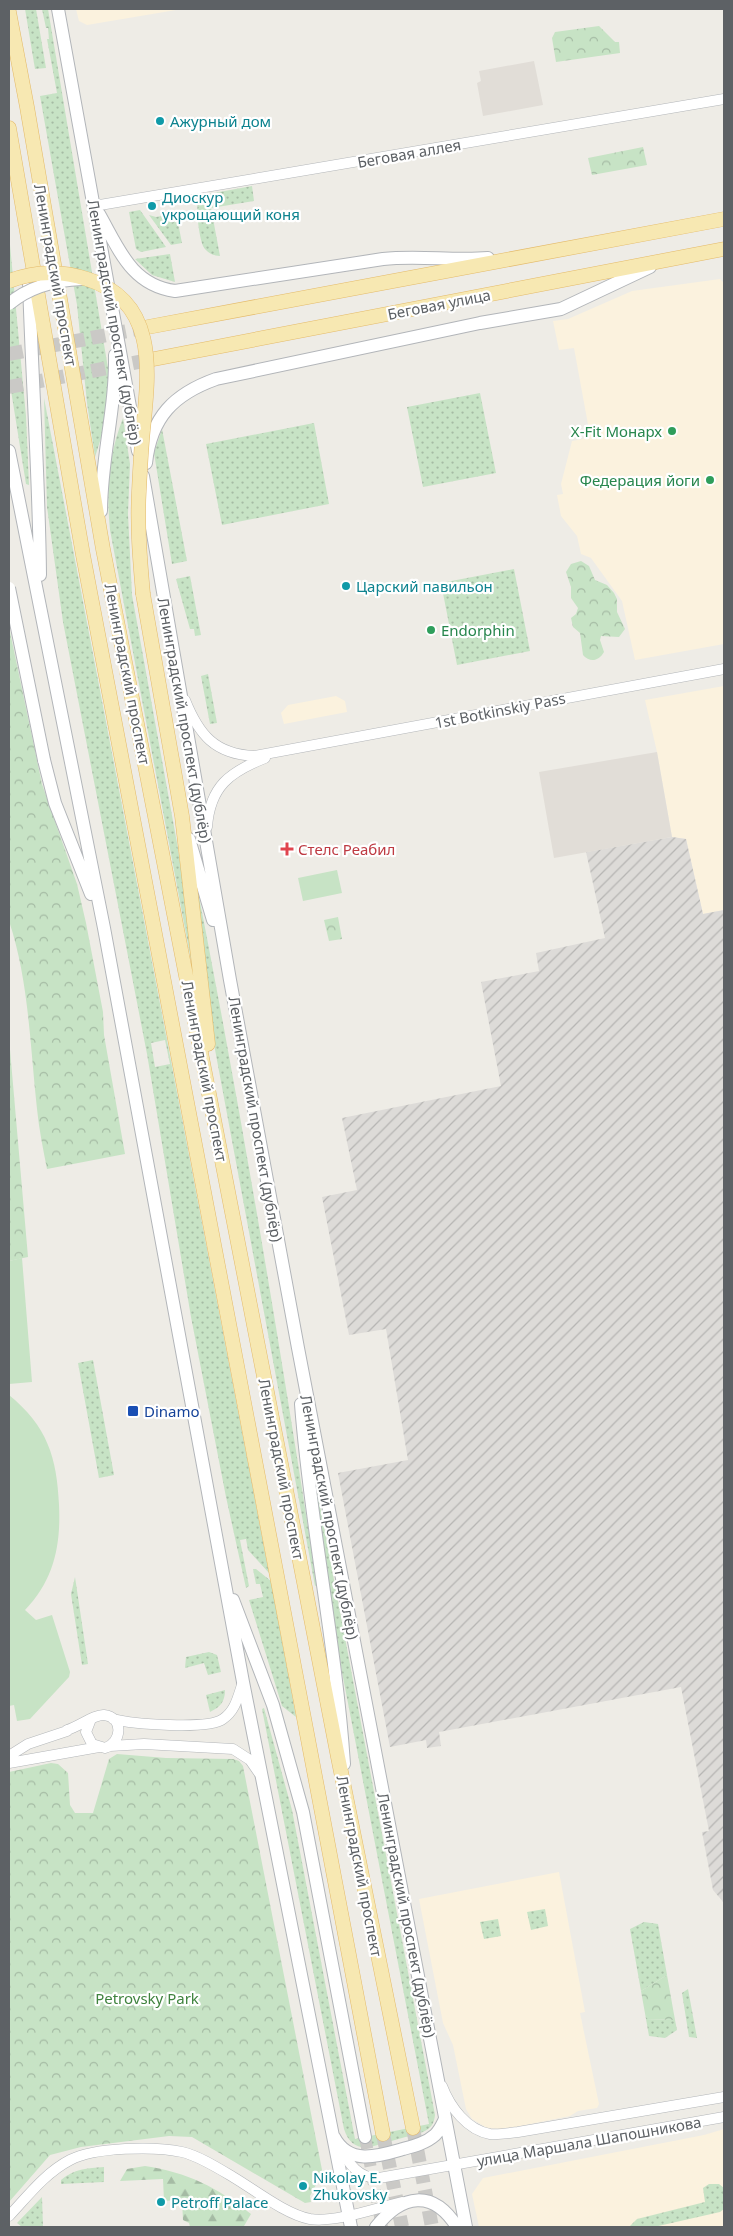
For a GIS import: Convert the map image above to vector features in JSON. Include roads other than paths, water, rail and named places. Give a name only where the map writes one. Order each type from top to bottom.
[{"type":"main road","name":"Ленинградский проспект (дублёр)","points":[[58,9],[182,692],[230,980],[298,1348],[466,2227]]},
{"type":"main road","name":"Ленинградский проспект","points":[[9,12],[103,548],[347,1801],[413,2128]]},
{"type":"main road","name":"Ленинградский проспект","points":[[9,128],[85,565],[383,2134]]},
{"type":"main road","name":"Беговая улица","points":[[94,206],[134,271],[155,287],[175,291],[391,258],[470,260],[565,250]]},
{"type":"main road","name":"Беговая улица","points":[[148,327],[724,219]]},
{"type":"main road","points":[[28,232],[32,384],[40,498],[40,599]]},
{"type":"main road","name":"Беговая улица","points":[[154,359],[724,249]]},
{"type":"main road","points":[[145,490],[147,458],[152,434],[161,417],[172,405],[195,387],[216,379],[294,362],[480,323],[561,309],[662,261]]},
{"type":"main road","points":[[9,281],[26,275],[45,272],[68,273],[89,279],[116,293],[131,308],[141,327],[146,348],[146,397],[139,493],[141,577],[150,641],[182,816],[211,1066],[213,1112]]},
{"type":"main road","points":[[9,304],[31,290],[47,284],[89,279]]},
{"type":"main road","points":[[103,548],[101,495],[115,378],[110,293]]},
{"type":"main road","points":[[9,451],[104,928],[261,1776],[350,2221]]},
{"type":"main road","points":[[9,484],[18,502]]},
{"type":"main road","points":[[9,588],[44,760],[55,803],[104,928]]},
{"type":"main road","points":[[182,816],[230,980]]},
{"type":"main road","points":[[298,1348],[305,1462],[341,1720],[347,1801]]},
{"type":"main road","points":[[223,1572],[273,1705],[303,1812],[365,2137]]},
{"type":"main road","points":[[331,2130],[338,2144],[350,2154],[362,2158],[374,2157],[421,2144],[441,2129],[445,2119]]},
{"type":"main road","points":[[376,2227],[387,2213],[407,2201],[418,2199],[438,2205],[450,2216],[457,2227]]},
{"type":"street","name":"Беговая аллея","points":[[94,206],[724,99]]},
{"type":"street","name":"1st Botkinskiy Pass","points":[[182,692],[197,726],[208,739],[221,750],[240,756],[277,754],[510,707],[724,668]]},
{"type":"street","name":"1st Botkinskiy Pass","points":[[207,845],[207,816],[215,792],[225,780],[239,770],[277,754]]},
{"type":"street","points":[[9,1756],[28,1744],[67,1731],[100,1715],[130,1722],[214,1724],[230,1714],[235,1706],[243,1682]]},
{"type":"street","points":[[91,1719],[86,1728],[86,1735],[92,1744],[99,1747]]},
{"type":"street","points":[[110,1746],[116,1741],[119,1734],[119,1727],[113,1719]]},
{"type":"street","points":[[9,1763],[99,1747],[144,1744],[233,1749],[250,1760],[261,1776]]},
{"type":"street","name":"улица Маршала Шапошникова","points":[[436,2066],[443,2089],[456,2111],[469,2125],[491,2134],[518,2132],[724,2097]]},
{"type":"street","name":"улица Маршала Шапошникова","points":[[338,2144],[350,2165],[370,2178],[724,2117]]},
{"type":"street","points":[[9,2216],[46,2178],[71,2159],[86,2154],[145,2148],[183,2152],[224,2171],[287,2210],[307,2218],[350,2221],[407,2201]]},
{"type":"tunnel","points":[[9,354],[148,327]]},
{"type":"tunnel","points":[[9,387],[154,359]]},
{"type":"tunnel","points":[[413,2128],[432,2227]]},
{"type":"tunnel","points":[[383,2134],[402,2227]]},
{"type":"tunnel","points":[[365,2137],[382,2227]]},
{"type":"place","name":"Ажурный дом","points":[[160,121]]},
{"type":"place","name":"Диоскур укрощающий коня","points":[[152,206]]},
{"type":"place","name":"X-Fit Монарх","points":[[672,431]]},
{"type":"place","name":"Федерация йоги","points":[[710,480]]},
{"type":"place","name":"Царский павильон","points":[[346,586]]},
{"type":"place","name":"Endorphin","points":[[431,630]]},
{"type":"place","name":"Стелс Реабил","points":[[287,849]]},
{"type":"place","name":"Dinamo","points":[[133,1411]]},
{"type":"place","name":"Nikolay E. Zhukovsky","points":[[303,2186]]},
{"type":"place","name":"Petroff Palace","points":[[161,2202]]},
{"type":"park label","name":"Petrovsky Park","points":[[147,1998]]}]
